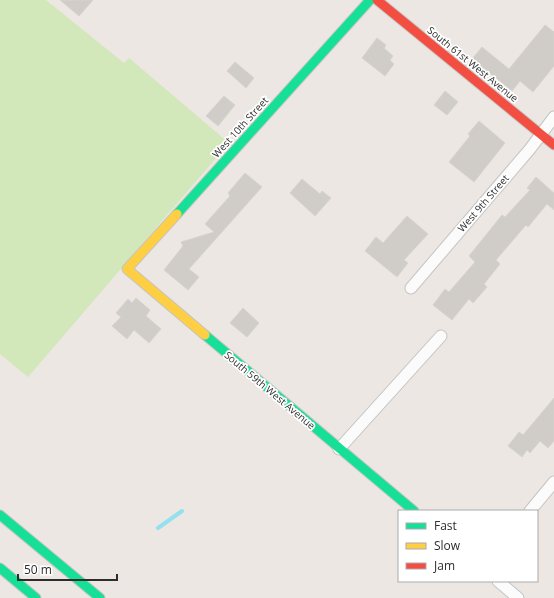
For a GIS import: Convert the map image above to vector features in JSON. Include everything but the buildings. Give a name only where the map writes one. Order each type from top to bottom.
[{"type":"main road","name":"West 10th Street","points":[[127,269],[370,0]]},
{"type":"main road","name":"South 61st West Avenue","points":[[377,0],[554,145]]},
{"type":"main road","name":"South 59th West Avenue","points":[[127,269],[413,510]]},
{"type":"main road","points":[[0,515],[100,598]]},
{"type":"main road","points":[[0,568],[36,598]]},
{"type":"street","name":"West 9th Street","points":[[411,288],[554,117]]},
{"type":"street","points":[[339,449],[441,336]]},
{"type":"street","points":[[531,510],[554,482]]},
{"type":"street","points":[[499,582],[518,598]]},
{"type":"green space","points":[[0,0],[46,0],[124,63],[129,58],[229,143],[28,377],[0,354]]},
{"type":"waterway","points":[[158,528],[182,511]]},
{"type":"traffic: fast","points":[[177,214],[370,0]]},
{"type":"traffic: fast","points":[[205,335],[413,510]]},
{"type":"traffic: fast","points":[[0,515],[100,598]]},
{"type":"traffic: fast","points":[[0,568],[36,598]]},
{"type":"traffic: slow","points":[[177,214],[127,269],[205,335]]},
{"type":"traffic: jam","points":[[377,0],[554,145]]}]
